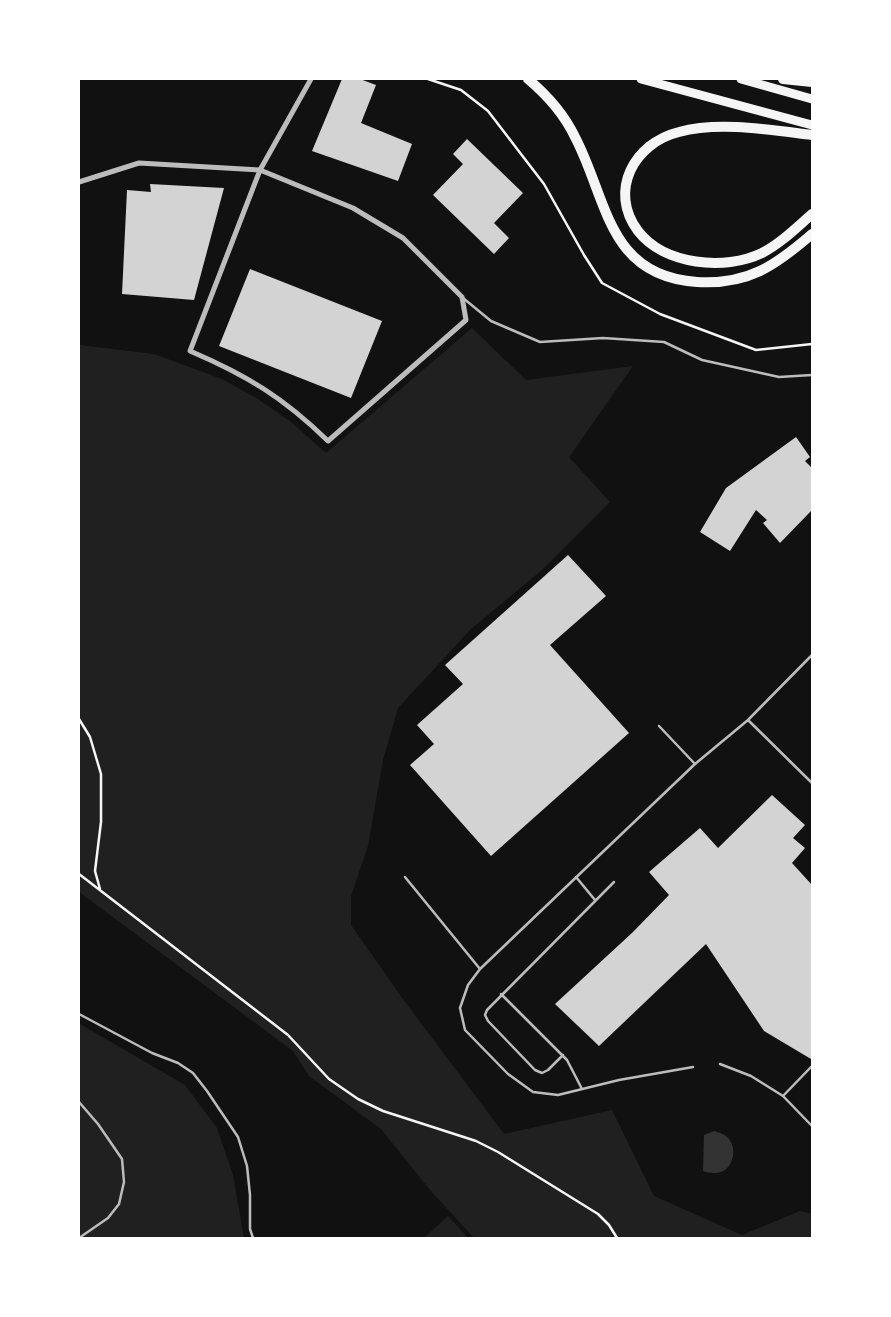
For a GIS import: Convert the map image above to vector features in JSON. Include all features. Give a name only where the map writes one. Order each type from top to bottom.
[{"type":"highway","points":[[528,79],[561,113],[575,136],[610,224],[620,242],[635,258],[654,271],[694,282],[735,279],[771,266],[812,234]]},
{"type":"highway","points":[[783,79],[812,82]]},
{"type":"highway","points":[[812,135],[722,128],[676,132],[654,143],[638,157],[632,165],[626,193],[632,221],[652,245],[673,255],[709,262],[736,261],[761,253],[812,214]]},
{"type":"main road","points":[[641,79],[812,125]]},
{"type":"main road","points":[[741,79],[812,99]]},
{"type":"street","points":[[79,182],[139,163],[260,170],[353,208],[403,239],[463,297],[466,320],[328,441],[303,416],[273,393],[190,351],[260,170],[311,79]]},
{"type":"lane","points":[[463,297],[491,321],[540,342],[603,338],[664,342],[702,360],[715,363],[779,377],[812,375]]},
{"type":"lane","points":[[693,1067],[619,1080],[558,1095],[534,1092],[508,1074],[465,1030],[460,1008],[468,985],[480,969],[695,764],[748,719],[812,655]]},
{"type":"lane","points":[[748,719],[812,783]]},
{"type":"lane","points":[[659,726],[695,764]]},
{"type":"lane","points":[[405,877],[480,969]]},
{"type":"lane","points":[[576,877],[595,900]]},
{"type":"lane","points":[[563,1055],[548,1070],[542,1073],[535,1070],[485,1015],[501,994],[614,882]]},
{"type":"lane","points":[[501,994],[568,1060],[582,1090]]},
{"type":"lane","points":[[79,1014],[178,1063],[193,1073],[207,1091],[238,1137],[247,1167],[250,1229],[253,1238]]},
{"type":"lane","points":[[720,1064],[751,1076],[783,1096],[812,1126]]},
{"type":"lane","points":[[783,1096],[812,1066]]},
{"type":"lane","points":[[79,1102],[99,1124],[122,1159],[124,1182],[119,1204],[108,1218],[79,1238]]},
{"type":"path","points":[[79,719],[90,737],[101,774],[101,822],[95,871],[100,889]]},
{"type":"path","points":[[79,874],[288,1035],[329,1079],[358,1099],[383,1111],[476,1141],[498,1152],[598,1214],[617,1238]]},
{"type":"shaded area","points":[[472,328],[526,380],[633,366],[569,457],[610,502],[542,570],[471,629],[398,708],[383,760],[368,846],[351,896],[351,925],[504,1134],[612,1110],[654,1196],[742,1235],[800,1211],[812,1214],[812,1238],[474,1238],[430,1190],[381,1129],[309,1076],[293,1051],[79,892],[79,345],[154,354],[222,379],[291,422],[326,453]]},
{"type":"shaded area","points":[[80,1024],[185,1085],[217,1128],[233,1175],[244,1238],[79,1238]]},
{"type":"shaded area","points":[[714,1131],[727,1137],[732,1144],[733,1156],[725,1170],[714,1173],[703,1171],[704,1135]]},
{"type":"shaded area","points":[[448,1216],[468,1238],[424,1238]]},
{"type":"building","points":[[342,79],[360,79],[376,85],[361,123],[412,144],[398,181],[312,151]]},
{"type":"building","points":[[467,139],[523,193],[494,223],[509,238],[494,254],[433,195],[463,164],[453,154]]},
{"type":"building","points":[[150,184],[224,188],[194,300],[122,294],[127,190],[151,192]]},
{"type":"building","points":[[250,269],[382,321],[351,398],[219,346]]},
{"type":"building","points":[[796,437],[810,457],[805,461],[812,468],[812,510],[780,543],[763,523],[767,520],[756,510],[730,551],[700,532],[726,488]]},
{"type":"building","points":[[568,555],[606,596],[550,645],[629,733],[491,856],[410,765],[434,744],[417,725],[463,684],[445,665]]},
{"type":"building","points":[[772,795],[805,825],[793,838],[805,848],[792,863],[812,885],[812,1058],[764,1031],[706,944],[599,1046],[555,1004],[669,895],[649,872],[700,828],[718,848]]}]
